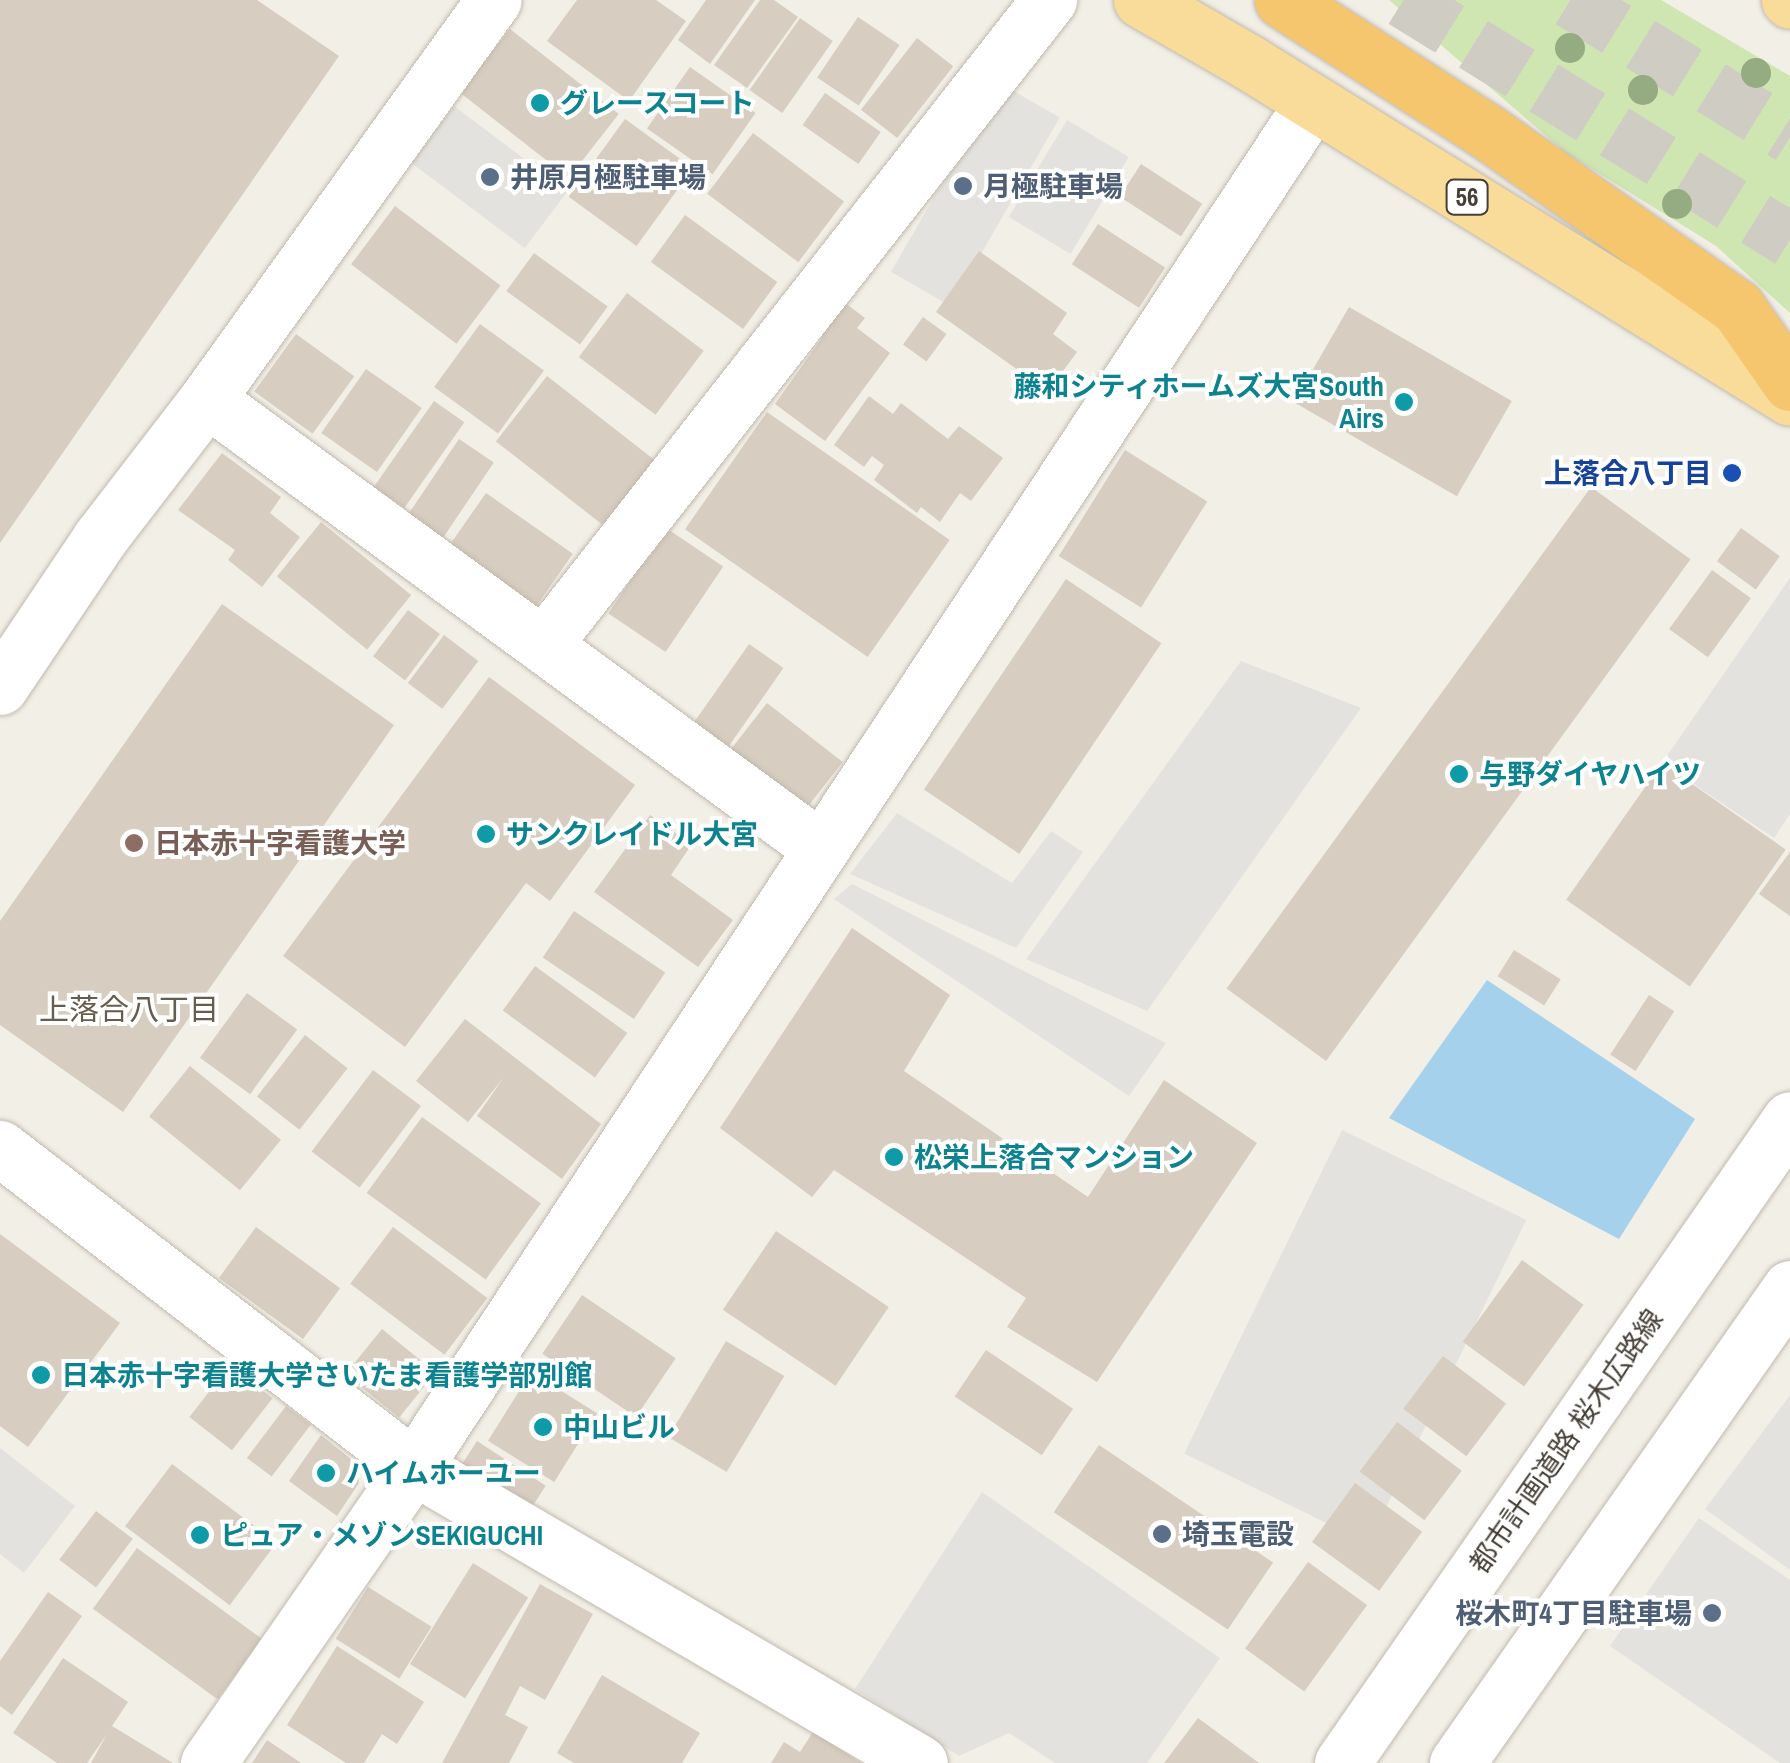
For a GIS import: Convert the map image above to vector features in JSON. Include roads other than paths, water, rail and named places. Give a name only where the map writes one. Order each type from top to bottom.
[{"type":"highway","points":[[1282,0],[1489,133],[1736,308],[1790,383]]},
{"type":"main road","name":"56","points":[[1141,0],[1790,398]]},
{"type":"street","points":[[543,645],[1049,0]]},
{"type":"street","points":[[0,686],[100,538],[207,399],[480,5]]},
{"type":"street","points":[[208,1763],[414,1467],[1313,102]]},
{"type":"street","points":[[207,399],[819,847]]},
{"type":"street","name":"都市計画道路 桜木広路線","points":[[1342,1763],[1790,1119]]},
{"type":"street","points":[[0,1148],[414,1467],[920,1763]]},
{"type":"street","points":[[1458,1763],[1783,1312]]},
{"type":"water","points":[[1487,980],[1695,1119],[1619,1239],[1389,1118]]},
{"type":"tunnel","points":[[1403,0],[1790,240]]},
{"type":"tunnel","points":[[1570,0],[1790,136]]},
{"type":"place","name":"グレースコート","points":[[540,103]]},
{"type":"place","name":"井原月極駐車場","points":[[490,177]]},
{"type":"place","name":"月極駐車場","points":[[963,186]]},
{"type":"place","name":"藤和シティホームズ大宮South Airs","points":[[1404,402]]},
{"type":"place","name":"上落合八丁目","points":[[1732,473]]},
{"type":"place","name":"与野ダイヤハイツ","points":[[1459,774]]},
{"type":"place","name":"サンクレイドル大宮","points":[[486,834]]},
{"type":"place","name":"日本赤十字看護大学","points":[[134,843]]},
{"type":"place","name":"松栄上落合マンション","points":[[894,1157]]},
{"type":"place","name":"日本赤十字看護大学さいたま看護学部別館","points":[[41,1375]]},
{"type":"place","name":"中山ビル","points":[[543,1427]]},
{"type":"place","name":"ハイムホーユー","points":[[326,1473]]},
{"type":"place","name":"埼玉電設","points":[[1162,1534]]},
{"type":"place","name":"ピュア・メゾンSEKIGUCHI","points":[[200,1535]]},
{"type":"place","name":"桜木町4丁目駐車場","points":[[1712,1613]]},
{"type":"district","name":"上落合八丁目","points":[[129,1009]]}]
